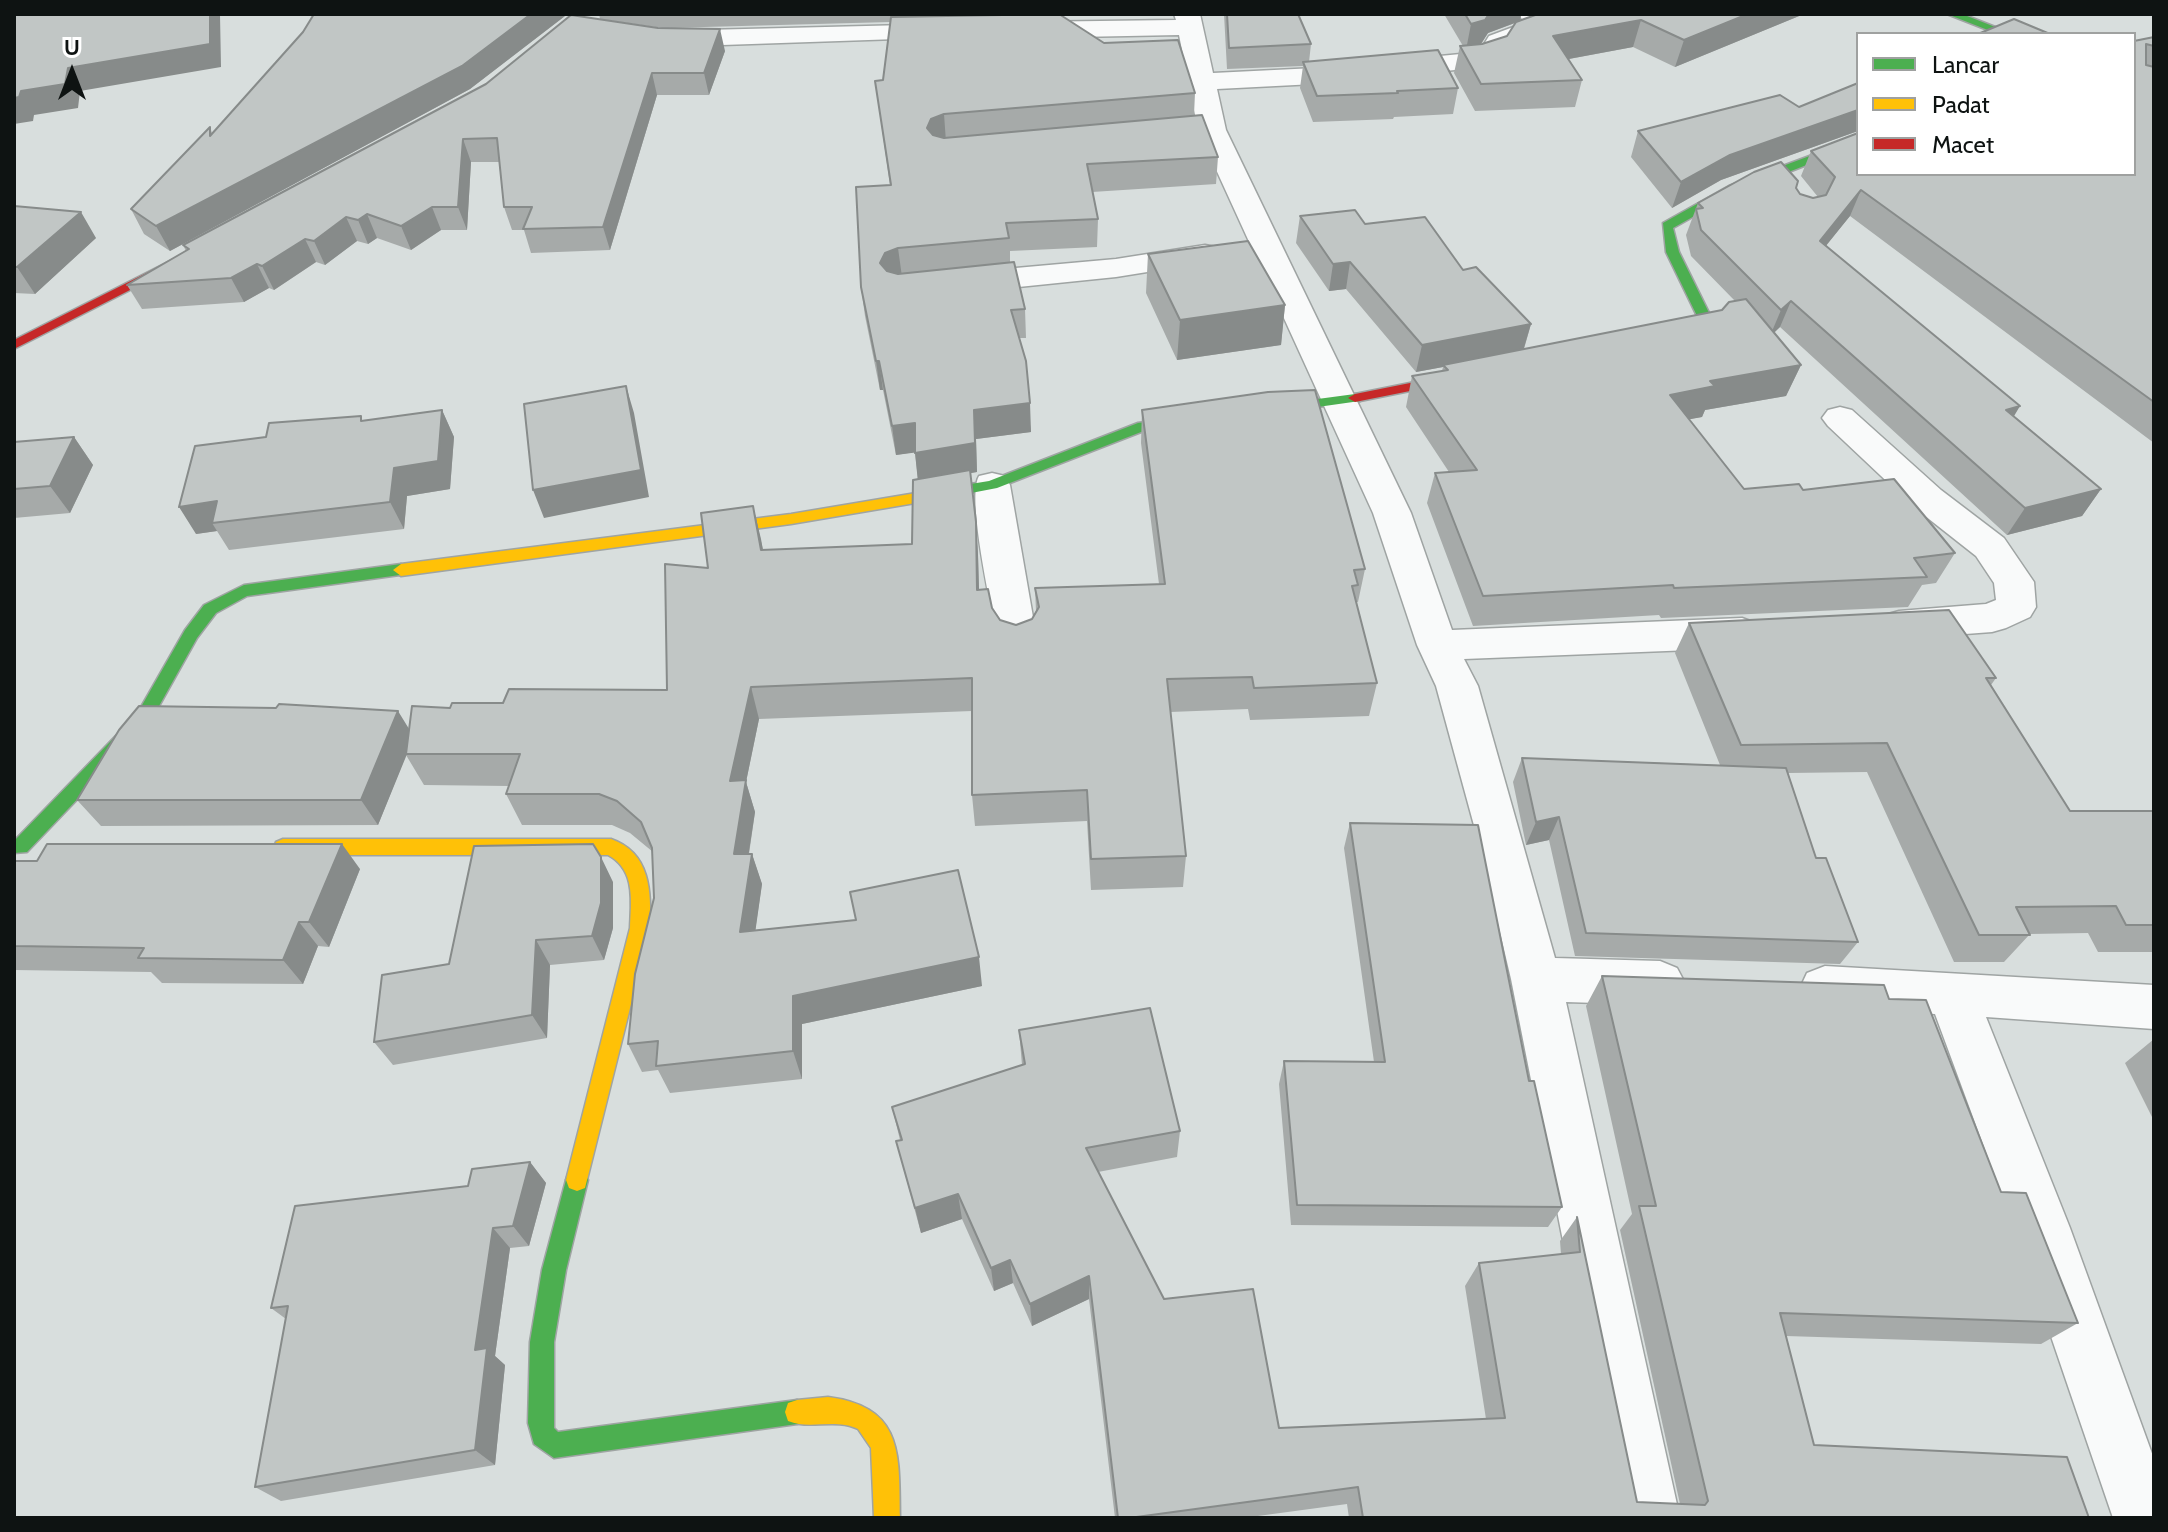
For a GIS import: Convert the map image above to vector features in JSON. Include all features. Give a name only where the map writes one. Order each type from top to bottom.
[{"type":"street","points":[[1202,82],[1315,76],[1475,60],[1491,54],[1498,41],[1538,27],[1532,14]]},
{"type":"street","points":[[1952,14],[2002,32]]},
{"type":"street","points":[[1001,31],[1189,21],[1202,82],[1197,131],[1264,244],[1341,401],[1392,513],[1437,645],[1457,686],[1504,851],[1536,979],[1649,1518]]},
{"type":"street","points":[[633,35],[723,40],[970,31]]},
{"type":"street","points":[[1635,342],[1697,330],[1706,321],[1696,296],[1670,258],[1667,226],[1683,213],[1775,172],[1856,142]]},
{"type":"street","points":[[1775,172],[1800,197]]},
{"type":"street","points":[[933,287],[1116,268],[1264,244]]},
{"type":"street","points":[[14,345],[194,254]]},
{"type":"street","points":[[17,847],[143,719],[200,620],[210,609],[235,595],[438,564],[791,519],[992,485],[1138,428],[1341,401],[1496,370]]},
{"type":"street","points":[[1840,418],[1928,499],[1990,547],[2014,582],[2016,607],[1992,618],[1857,627]]},
{"type":"street","points":[[992,485],[995,531],[1009,580],[1017,640]]},
{"type":"street","points":[[1437,645],[1783,631]]},
{"type":"street","points":[[17,847],[52,847]]},
{"type":"street","points":[[259,847],[611,847],[625,853],[643,885],[640,928],[554,1270],[542,1342],[540,1423],[543,1435],[554,1445],[818,1409],[845,1410],[868,1420],[884,1446],[887,1518]]},
{"type":"street","points":[[1536,979],[1705,984]]},
{"type":"street","points":[[1782,987],[1952,993],[2154,1007]]},
{"type":"street","points":[[1952,993],[2042,1228],[2144,1518]]},
{"type":"building","points":[[14,14],[210,14],[210,44],[68,68],[65,84],[21,91],[19,97],[14,98]]},
{"type":"building","points":[[314,14],[531,14],[462,66],[156,226],[131,209],[210,127],[210,136],[303,32]]},
{"type":"building","points":[[1059,14],[1104,43],[1178,40],[1195,93],[944,114],[931,119],[927,128],[933,135],[944,138],[1202,115],[1218,157],[1087,164],[1098,219],[1006,223],[1009,238],[898,248],[885,253],[880,263],[887,271],[898,274],[1014,262],[1025,309],[1011,310],[1026,361],[1030,403],[974,410],[975,443],[915,453],[915,423],[892,426],[861,287],[856,187],[891,185],[875,81],[883,80],[891,17]]},
{"type":"building","points":[[1227,14],[1298,14],[1311,44],[1229,48]]},
{"type":"building","points":[[1465,14],[1489,14],[1485,20],[1471,24]]},
{"type":"building","points":[[1538,14],[1748,14],[1684,40],[1641,20],[1553,36],[1582,80],[1481,84],[1460,46],[1482,44],[1507,36],[1516,22]]},
{"type":"building","points":[[571,15],[658,28],[720,29],[704,73],[652,73],[603,227],[523,229],[532,207],[504,207],[497,138],[463,139],[458,207],[432,207],[401,226],[367,214],[358,220],[346,217],[314,241],[305,239],[262,266],[257,264],[231,278],[127,285],[189,249],[183,245],[486,84]]},
{"type":"building","points":[[2014,19],[2045,32],[1983,32]]},
{"type":"building","points":[[2154,37],[2154,46],[2146,44],[2146,65],[2154,67],[2154,402],[1861,190],[1820,241],[2020,406],[2006,410],[2101,489],[2025,508],[1791,301],[1781,310],[1701,230],[1696,209],[1703,208],[1698,203],[1754,172],[1781,162],[1798,181],[1796,188],[1800,194],[1813,198],[1826,195],[1835,177],[1811,151],[1856,134],[1856,176],[2136,176],[2136,41]]},
{"type":"building","points":[[1438,50],[1458,88],[1317,96],[1303,62]]},
{"type":"building","points":[[1856,84],[1856,111],[1730,155],[1681,182],[1638,131],[1780,95],[1799,107]]},
{"type":"building","points":[[14,206],[81,212],[14,267]]},
{"type":"building","points":[[1355,210],[1365,224],[1425,217],[1463,270],[1476,267],[1531,324],[1422,345],[1350,262],[1333,264],[1300,216]]},
{"type":"building","points":[[1248,241],[1285,305],[1180,320],[1148,254]]},
{"type":"building","points":[[1746,299],[1801,365],[1710,381],[1715,386],[1670,395],[1744,489],[1799,484],[1803,490],[1894,479],[1955,553],[1914,558],[1927,577],[1674,588],[1673,585],[1483,596],[1435,473],[1477,470],[1412,376],[1448,370],[1443,365],[1722,310],[1729,302]]},
{"type":"building","points":[[626,386],[641,470],[533,490],[524,404]]},
{"type":"building","points":[[1315,390],[1365,569],[1354,570],[1358,585],[1352,586],[1377,683],[1254,688],[1252,677],[1167,679],[1186,856],[1091,859],[1087,790],[972,795],[972,678],[751,687],[730,781],[746,780],[734,854],[752,854],[740,932],[856,920],[850,892],[958,870],[979,957],[793,996],[793,1051],[656,1066],[658,1041],[628,1044],[635,974],[654,898],[652,848],[641,822],[617,801],[599,794],[506,794],[520,754],[406,754],[412,706],[450,708],[452,703],[503,703],[509,689],[667,690],[665,564],[708,568],[701,513],[753,506],[761,550],[912,544],[913,480],[970,470],[976,522],[977,590],[988,589],[992,608],[1000,620],[1016,625],[1032,619],[1039,607],[1035,588],[1165,584],[1142,410],[1268,392]]},
{"type":"building","points":[[442,410],[438,461],[394,468],[390,502],[212,523],[217,501],[179,507],[195,446],[266,437],[269,423],[361,416],[361,421]]},
{"type":"building","points":[[74,437],[50,486],[14,489],[14,442]]},
{"type":"building","points":[[1949,610],[1996,678],[1986,678],[2070,811],[2154,811],[2154,925],[2126,925],[2116,906],[2016,907],[2030,935],[1979,935],[1887,743],[1741,745],[1689,623]]},
{"type":"building","points":[[279,704],[398,711],[361,800],[77,800],[119,730],[139,706],[276,708]]},
{"type":"building","points":[[1522,758],[1786,768],[1816,858],[1826,858],[1858,942],[1586,933],[1559,817],[1536,822]]},
{"type":"building","points":[[1350,823],[1478,825],[1529,1081],[1534,1081],[1562,1207],[1297,1205],[1284,1061],[1385,1062]]},
{"type":"building","points":[[47,844],[342,844],[309,922],[299,922],[283,960],[138,958],[144,948],[14,946],[14,861],[37,861]]},
{"type":"building","points":[[593,844],[601,857],[601,903],[592,936],[536,940],[532,1015],[374,1042],[382,975],[449,964],[474,846]]},
{"type":"building","points":[[1602,976],[1884,985],[1889,999],[1926,1000],[2001,1192],[2026,1193],[2078,1323],[1780,1313],[1814,1445],[2067,1457],[2089,1518],[1363,1518],[1358,1487],[1118,1518],[1089,1276],[1030,1304],[1010,1260],[991,1268],[958,1194],[915,1208],[896,1141],[902,1140],[892,1107],[1025,1064],[1019,1030],[1150,1008],[1180,1131],[1086,1148],[1164,1299],[1253,1289],[1279,1428],[1505,1418],[1479,1263],[1580,1252],[1577,1217],[1637,1502],[1705,1505],[1708,1501],[1639,1206],[1656,1206]]},
{"type":"building","points":[[530,1162],[513,1226],[493,1228],[475,1350],[487,1348],[475,1450],[255,1487],[288,1306],[271,1308],[295,1206],[468,1186],[472,1169]]},
{"type":"traffic: fast","points":[[1952,14],[2002,32]]},
{"type":"traffic: fast","points":[[1659,338],[1697,330],[1706,321],[1672,252],[1667,226],[1733,189],[1856,142]]},
{"type":"traffic: fast","points":[[940,494],[992,485],[1138,428],[1355,398]]},
{"type":"traffic: fast","points":[[20,847],[143,719],[191,634],[210,609],[244,591],[401,570]]},
{"type":"traffic: fast","points":[[577,1180],[554,1270],[542,1342],[540,1423],[543,1435],[554,1445],[797,1412]]},
{"type":"traffic: slow","points":[[401,570],[791,519],[940,494]]},
{"type":"traffic: slow","points":[[283,847],[611,847],[622,853],[636,870],[641,892],[640,928],[577,1180]]},
{"type":"traffic: slow","points":[[797,1412],[828,1410],[850,1413],[866,1420],[877,1432],[886,1468],[887,1518]]},
{"type":"traffic: jam","points":[[14,345],[183,260]]},
{"type":"traffic: jam","points":[[1355,398],[1470,375]]}]
